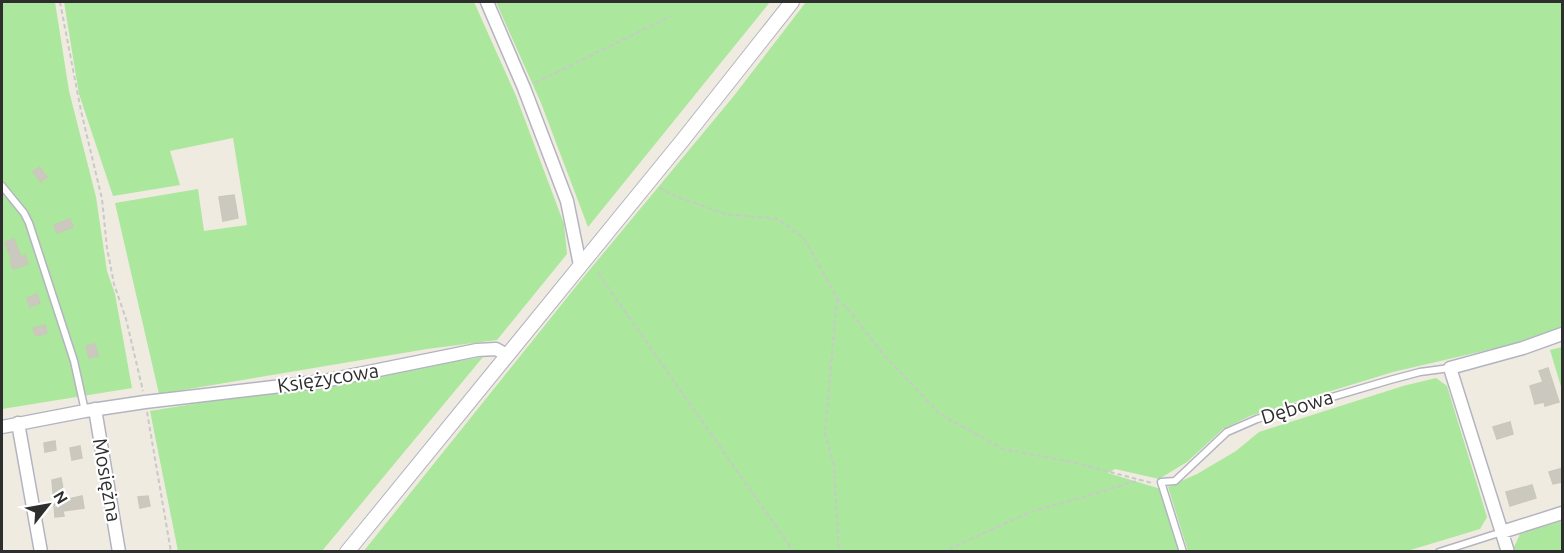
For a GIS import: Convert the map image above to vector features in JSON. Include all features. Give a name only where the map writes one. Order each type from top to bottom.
[{"type":"street","points":[[487,2],[524,88],[567,201],[580,265]]},
{"type":"street","points":[[347,552],[792,2]]},
{"type":"street","name":"Dębowa","points":[[1450,368],[1523,348],[1563,334]]},
{"type":"street","name":"Księżycowa","points":[[2,427],[145,402],[324,381],[477,350],[496,349],[507,355]]},
{"type":"street","points":[[1450,368],[1508,552]]},
{"type":"street","name":"Mosiężna","points":[[90,410],[119,552]]},
{"type":"street","points":[[18,423],[41,552]]},
{"type":"street","points":[[1502,532],[1563,513]]},
{"type":"lane","points":[[2,186],[24,213],[29,223],[90,410]]},
{"type":"lane","name":"Dębowa","points":[[1161,482],[1175,481],[1227,432],[1257,419],[1390,380],[1450,368]]},
{"type":"lane","points":[[1161,482],[1183,552]]},
{"type":"lane","points":[[1439,552],[1502,532]]},
{"type":"path","points":[[60,2],[81,111],[102,199],[107,249],[114,284],[126,319],[145,402],[171,552]]},
{"type":"path","points":[[524,88],[671,16]]},
{"type":"path","points":[[648,182],[672,195],[725,214],[778,219],[804,238],[837,298],[884,355],[940,414],[1003,449],[1072,462],[1151,483],[1161,482]]},
{"type":"path","points":[[598,273],[794,552]]},
{"type":"path","points":[[837,298],[825,434],[834,466],[839,552]]},
{"type":"path","points":[[942,552],[1029,513],[1140,480]]},
{"type":"green space","points":[[2,2],[55,2],[69,91],[96,197],[107,271],[115,294],[132,388],[2,409]]},
{"type":"green space","points":[[64,2],[474,2],[516,96],[564,224],[567,254],[497,340],[427,349],[159,394],[115,203],[198,189],[204,231],[247,225],[233,138],[170,151],[180,185],[113,196],[79,94]]},
{"type":"green space","points":[[496,2],[770,2],[588,227],[541,103]]},
{"type":"green space","points":[[806,2],[1562,2],[1562,328],[1509,345],[1393,372],[1250,416],[1223,429],[1187,462],[1159,479],[1115,469],[1108,473],[1161,489],[1179,551],[363,552],[582,279],[733,97]]},
{"type":"green space","points":[[1562,347],[1562,390],[1550,350]]},
{"type":"green space","points":[[483,357],[322,551],[178,551],[150,411]]},
{"type":"green space","points":[[1436,378],[1447,386],[1487,517],[1480,529],[1407,551],[1188,551],[1168,487],[1197,474],[1236,451],[1259,432],[1403,386]]},
{"type":"green space","points":[[1562,521],[1562,551],[1515,551],[1514,547],[1520,534]]},
{"type":"building","points":[[39,167],[47,177],[41,182],[33,172]]},
{"type":"building","points":[[234,195],[238,218],[223,221],[219,197]]},
{"type":"building","points":[[70,219],[73,227],[57,233],[54,225]]},
{"type":"building","points":[[14,239],[21,257],[25,255],[28,264],[13,269],[5,242]]},
{"type":"building","points":[[37,294],[40,303],[30,307],[27,298]]},
{"type":"building","points":[[45,325],[47,333],[36,336],[33,328]]},
{"type":"building","points":[[95,344],[98,356],[89,358],[86,346]]},
{"type":"building","points":[[1548,368],[1559,402],[1545,406],[1544,402],[1535,404],[1530,386],[1543,382],[1539,371]]},
{"type":"building","points":[[1510,422],[1513,434],[1497,439],[1493,427]]},
{"type":"building","points":[[55,441],[56,450],[45,452],[44,443]]},
{"type":"building","points":[[80,446],[82,458],[72,460],[70,448]]},
{"type":"building","points":[[1563,468],[1563,482],[1553,484],[1549,472]]},
{"type":"building","points":[[61,478],[65,500],[82,496],[84,508],[63,511],[64,516],[55,517],[52,480]]},
{"type":"building","points":[[1532,485],[1536,498],[1510,506],[1506,492]]},
{"type":"building","points":[[148,496],[150,506],[140,508],[138,497]]}]
